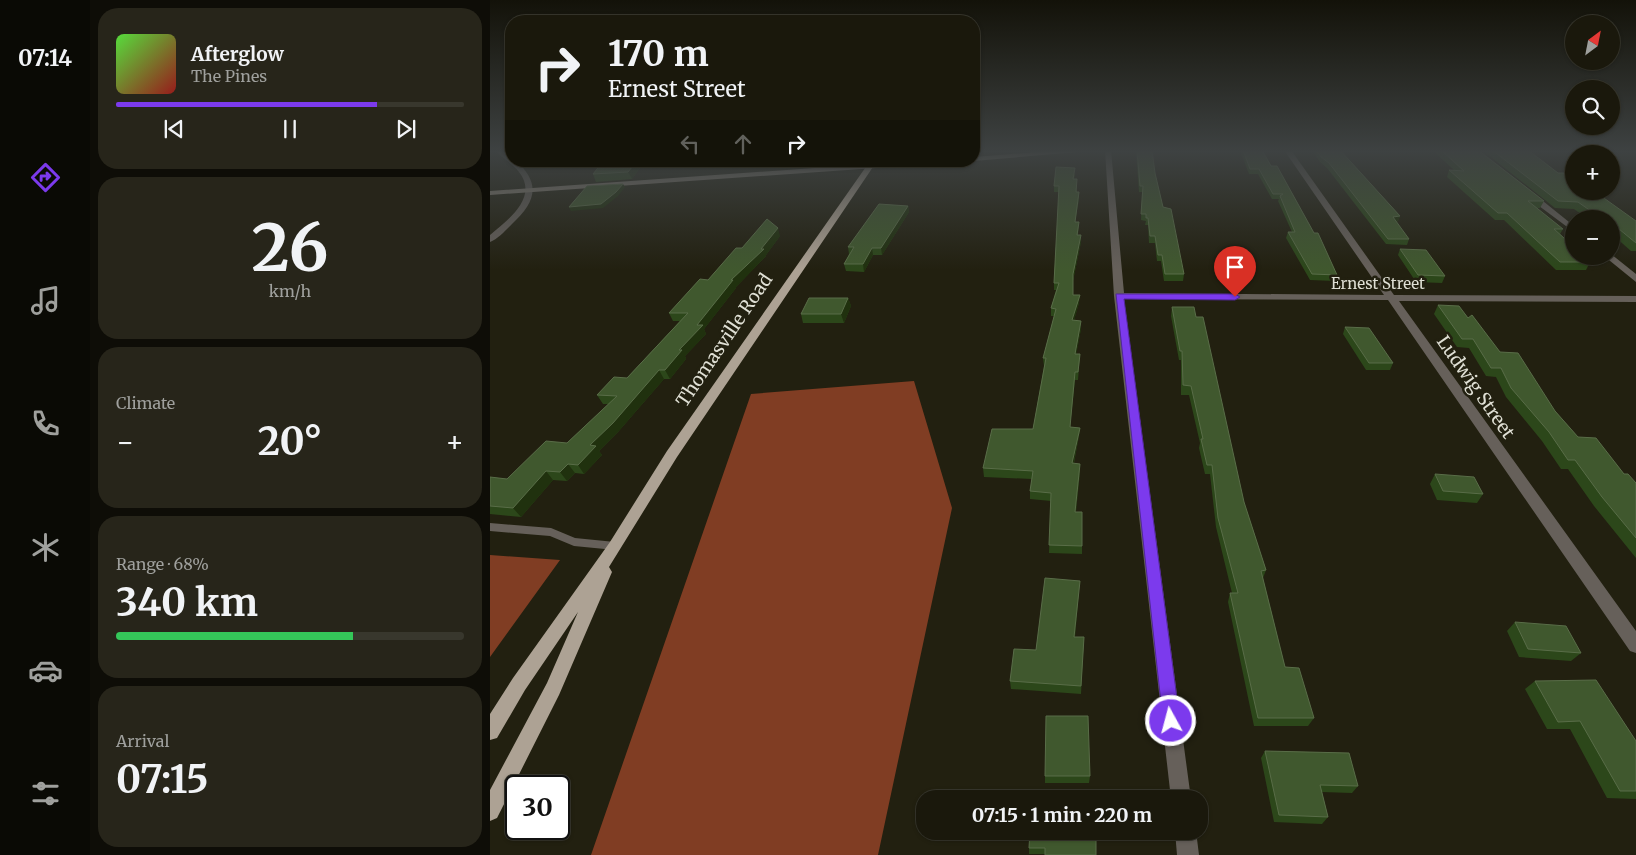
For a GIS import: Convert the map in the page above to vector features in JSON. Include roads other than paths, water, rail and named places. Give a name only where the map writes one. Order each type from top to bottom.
[{"type":"main road","points":[[490,192],[530,190]]},
{"type":"main road","name":"Thomasville Road","points":[[490,731],[518,684],[615,546],[672,454],[854,190]]},
{"type":"main road","name":"Thomasville Road","points":[[490,811],[553,689],[615,546]]},
{"type":"street","points":[[490,240],[529,200],[530,190]]},
{"type":"street","points":[[1111,190],[1119,296],[1180,790]]},
{"type":"street","name":"Ludwig Street","points":[[1315,190],[1636,645]]},
{"type":"street","points":[[1523,190],[1565,223]]},
{"type":"street","points":[[1619,265],[1636,278]]},
{"type":"street","name":"Ernest Street","points":[[1119,296],[1636,299]]},
{"type":"street","points":[[1186,840],[1188,855]]},
{"type":"lane","points":[[490,527],[551,532],[574,542],[615,546]]}]
